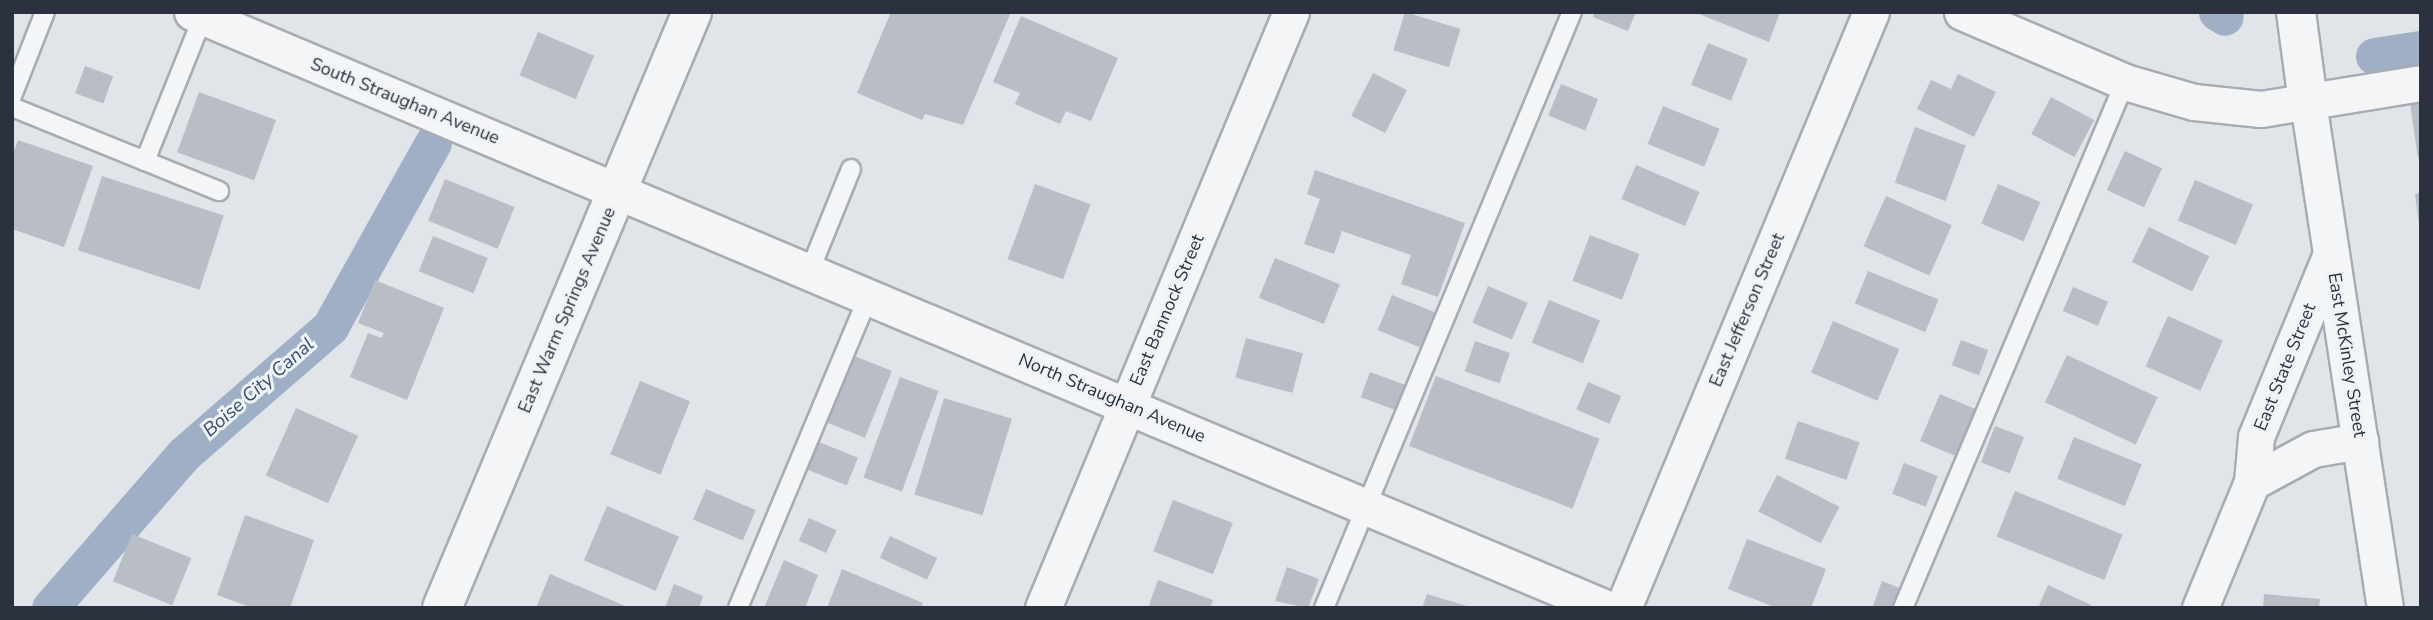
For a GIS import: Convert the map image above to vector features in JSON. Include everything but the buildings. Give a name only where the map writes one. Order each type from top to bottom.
[{"type":"street","name":"East Warm Springs Avenue","points":[[442,608],[692,12]]},
{"type":"street","name":"East Bannock Street","points":[[1043,608],[1291,12]]},
{"type":"street","name":"East Jefferson Street","points":[[1623,608],[1871,12]]},
{"type":"street","points":[[1962,12],[2125,82],[2194,102],[2261,110],[2421,83]]},
{"type":"street","points":[[2296,12],[2308,102]]},
{"type":"street","name":"South Straughan Avenue","points":[[197,15],[618,189]]},
{"type":"street","name":"East McKinley Street","points":[[2308,102],[2385,608]]},
{"type":"street","name":"North Straughan Avenue","points":[[618,189],[1606,608]]},
{"type":"street","name":"East State Street","points":[[2200,608],[2252,482],[2256,437],[2331,254]]},
{"type":"street","points":[[2252,482],[2313,449],[2360,442]]},
{"type":"lane","points":[[12,96],[45,12]]},
{"type":"lane","points":[[1324,608],[1572,12]]},
{"type":"lane","points":[[145,161],[197,15]]},
{"type":"lane","points":[[1903,608],[2125,82]]},
{"type":"lane","points":[[12,107],[219,191]]},
{"type":"lane","points":[[810,270],[851,169]]},
{"type":"lane","points":[[738,608],[869,295]]},
{"type":"waterway","points":[[2217,12],[2225,17]]},
{"type":"waterway","points":[[2374,56],[2421,49]]},
{"type":"waterway","name":"Boise City Canal","points":[[50,608],[184,454],[330,327],[433,143]]}]
